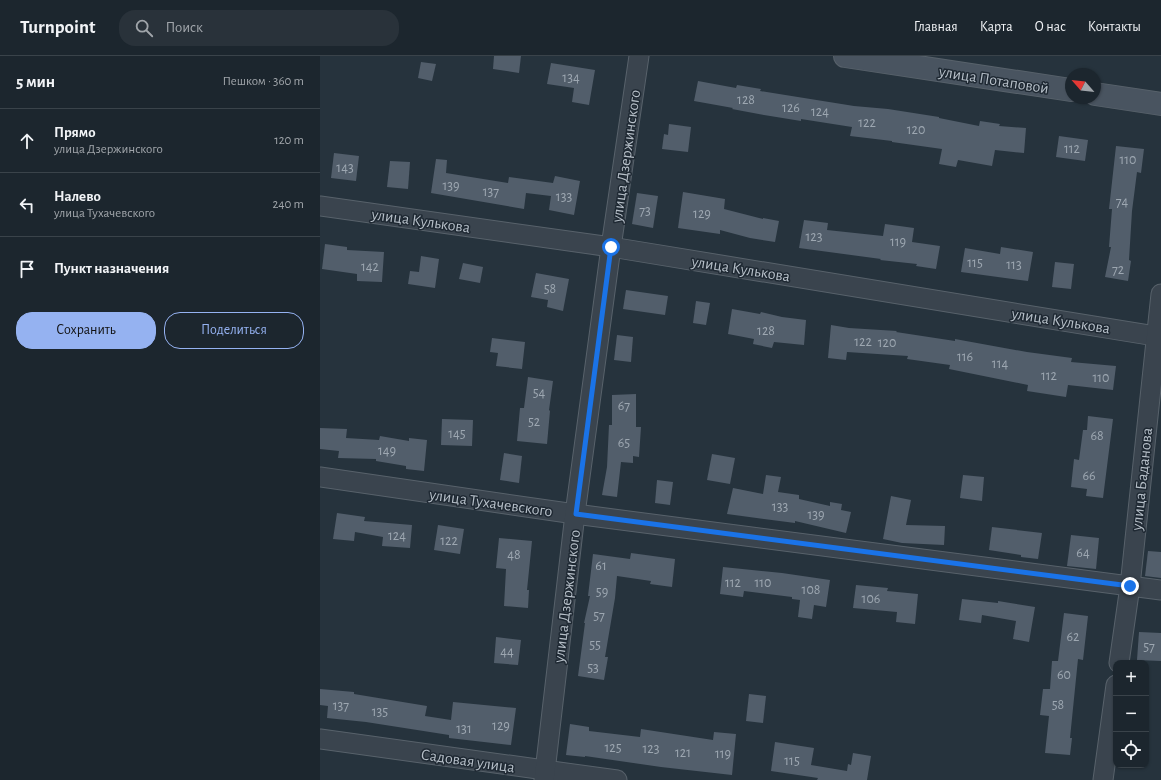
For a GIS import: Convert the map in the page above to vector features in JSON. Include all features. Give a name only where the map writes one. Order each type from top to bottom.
[{"type":"main road","name":"улица Потаповой","points":[[845,56],[1065,89]]},
{"type":"main road","points":[[1101,95],[1161,104]]},
{"type":"street","name":"улица Дзержинского","points":[[545,775],[576,514],[611,247],[639,56]]},
{"type":"street","name":"улица Кулькова","points":[[320,206],[611,247],[1158,336]]},
{"type":"street","name":"улица Баданова","points":[[1119,660],[1130,586],[1158,336],[1161,294]]},
{"type":"street","name":"улица Тухачевского","points":[[320,477],[576,514],[1161,590]]},
{"type":"street","points":[[1103,780],[1114,696]]},
{"type":"street","name":"Садовая улица","points":[[320,739],[545,775],[617,780]]},
{"type":"building","points":[[494,56],[521,56],[519,73],[493,69]]},
{"type":"building","points":[[421,62],[436,64],[432,81],[418,78]]},
{"type":"building","points":[[551,63],[595,70],[589,105],[572,102],[574,88],[547,84]]},
{"type":"building","points":[[698,81],[736,88],[737,85],[761,89],[760,91],[854,106],[888,109],[939,117],[979,126],[980,121],[1000,124],[999,126],[1026,128],[1024,153],[995,150],[992,166],[958,160],[956,167],[939,164],[942,149],[850,136],[852,127],[764,115],[694,101]]},
{"type":"building","points":[[669,124],[691,127],[688,152],[662,149],[664,134],[668,135]]},
{"type":"building","points":[[1059,136],[1088,140],[1085,161],[1056,157]]},
{"type":"building","points":[[1116,146],[1144,149],[1141,173],[1137,172],[1132,211],[1129,260],[1131,261],[1128,281],[1105,277],[1111,247],[1109,247],[1112,209],[1109,209]]},
{"type":"building","points":[[334,153],[359,156],[356,181],[331,178]]},
{"type":"building","points":[[436,159],[447,160],[446,173],[508,183],[509,177],[553,183],[555,176],[580,181],[574,215],[549,210],[551,196],[526,193],[524,209],[431,193]]},
{"type":"building","points":[[390,161],[410,162],[408,189],[387,187]]},
{"type":"building","points":[[683,192],[725,199],[724,209],[763,219],[779,221],[775,242],[750,238],[720,230],[720,234],[678,228]]},
{"type":"building","points":[[637,193],[658,196],[653,228],[632,224]]},
{"type":"building","points":[[804,220],[828,223],[827,230],[883,236],[885,224],[914,228],[912,242],[940,246],[936,269],[916,266],[917,264],[799,248]]},
{"type":"building","points":[[325,244],[347,247],[347,250],[384,252],[382,282],[357,281],[357,274],[322,269]]},
{"type":"building","points":[[1001,247],[1033,252],[1028,281],[961,272],[965,248],[1000,254]]},
{"type":"building","points":[[421,256],[439,259],[435,288],[408,284],[410,271],[419,272]]},
{"type":"building","points":[[1055,262],[1074,264],[1071,289],[1052,287]]},
{"type":"building","points":[[463,263],[483,267],[480,283],[459,279]]},
{"type":"building","points":[[536,273],[569,279],[563,311],[547,307],[548,300],[531,297]]},
{"type":"building","points":[[626,290],[668,296],[665,315],[623,309]]},
{"type":"building","points":[[696,301],[710,303],[706,325],[693,323]]},
{"type":"building","points":[[732,309],[760,314],[761,312],[782,317],[806,320],[804,345],[774,342],[772,348],[753,344],[754,339],[728,334]]},
{"type":"building","points":[[831,325],[849,328],[897,331],[896,332],[955,341],[955,339],[1027,352],[1072,358],[1071,362],[1116,366],[1113,390],[1068,385],[1066,397],[1027,391],[1028,385],[949,369],[950,365],[907,359],[908,356],[847,352],[846,360],[828,358]]},
{"type":"building","points":[[617,335],[633,337],[631,362],[614,360]]},
{"type":"building","points":[[492,338],[525,342],[522,369],[496,366],[498,353],[490,352]]},
{"type":"building","points":[[528,377],[553,381],[549,410],[547,444],[517,441],[520,408],[524,408]]},
{"type":"building","points":[[636,394],[636,427],[641,427],[639,457],[633,456],[633,463],[621,462],[617,497],[602,495],[607,467],[609,425],[612,425],[612,395]]},
{"type":"building","points":[[1088,416],[1113,419],[1103,498],[1086,496],[1087,489],[1071,487],[1074,459],[1079,460],[1083,430],[1087,430]]},
{"type":"building","points":[[442,419],[473,420],[472,446],[441,445]]},
{"type":"building","points":[[320,428],[347,429],[346,438],[379,440],[380,436],[409,441],[409,438],[427,440],[424,471],[406,469],[406,466],[376,461],[376,459],[338,458],[339,451],[320,449]]},
{"type":"building","points":[[504,453],[522,456],[519,483],[500,480]]},
{"type":"building","points":[[712,454],[735,458],[730,484],[707,480]]},
{"type":"building","points":[[766,475],[781,477],[778,492],[799,495],[799,499],[830,506],[830,502],[842,504],[841,510],[851,512],[846,533],[795,521],[795,523],[727,514],[733,488],[763,494]]},
{"type":"building","points":[[963,475],[984,477],[982,501],[960,498]]},
{"type":"building","points":[[657,480],[673,482],[670,505],[655,503]]},
{"type":"building","points":[[891,496],[911,500],[906,525],[945,526],[944,545],[902,543],[883,539]]},
{"type":"building","points":[[337,513],[365,517],[364,521],[412,525],[410,548],[382,546],[383,537],[355,532],[354,541],[333,539]]},
{"type":"building","points":[[438,525],[464,529],[460,554],[434,550]]},
{"type":"building","points":[[992,527],[1042,533],[1038,559],[989,550]]},
{"type":"building","points":[[1071,535],[1099,538],[1096,569],[1067,566]]},
{"type":"building","points":[[499,538],[532,541],[527,590],[529,590],[528,608],[504,606],[506,569],[496,568]]},
{"type":"building","points":[[1148,551],[1161,552],[1161,578],[1145,576]]},
{"type":"building","points":[[631,553],[675,559],[672,587],[650,584],[651,581],[617,576],[615,598],[605,657],[608,657],[604,680],[578,676],[584,623],[590,596],[588,596],[593,554],[630,559]]},
{"type":"building","points":[[723,567],[830,580],[826,607],[814,605],[812,619],[798,617],[800,600],[792,599],[792,597],[744,591],[743,597],[720,594]]},
{"type":"building","points":[[856,585],[888,588],[887,591],[918,594],[915,624],[896,622],[897,612],[853,608]]},
{"type":"building","points":[[962,599],[998,603],[998,601],[1035,607],[1029,642],[1013,639],[1016,621],[982,615],[981,623],[959,620]]},
{"type":"building","points":[[1064,613],[1088,616],[1083,660],[1078,659],[1070,738],[1072,738],[1070,755],[1045,753],[1049,716],[1040,715],[1043,689],[1050,689],[1052,661],[1058,661]]},
{"type":"building","points":[[1139,632],[1161,633],[1161,661],[1137,660]]},
{"type":"building","points":[[496,637],[521,640],[518,665],[494,663]]},
{"type":"building","points":[[320,689],[354,692],[354,694],[427,706],[425,716],[451,720],[453,702],[516,708],[511,745],[449,738],[449,735],[366,722],[327,718],[328,706],[320,705]]},
{"type":"building","points":[[749,694],[766,696],[763,723],[746,721]]},
{"type":"building","points":[[570,724],[589,727],[589,731],[640,737],[641,729],[713,740],[714,732],[736,734],[732,775],[585,756],[566,755]]},
{"type":"building","points":[[775,742],[814,748],[811,765],[847,771],[848,764],[851,765],[853,753],[871,756],[867,780],[817,780],[818,778],[771,771]]},
{"type":"route","points":[[611,247],[576,514],[1130,586]]}]
